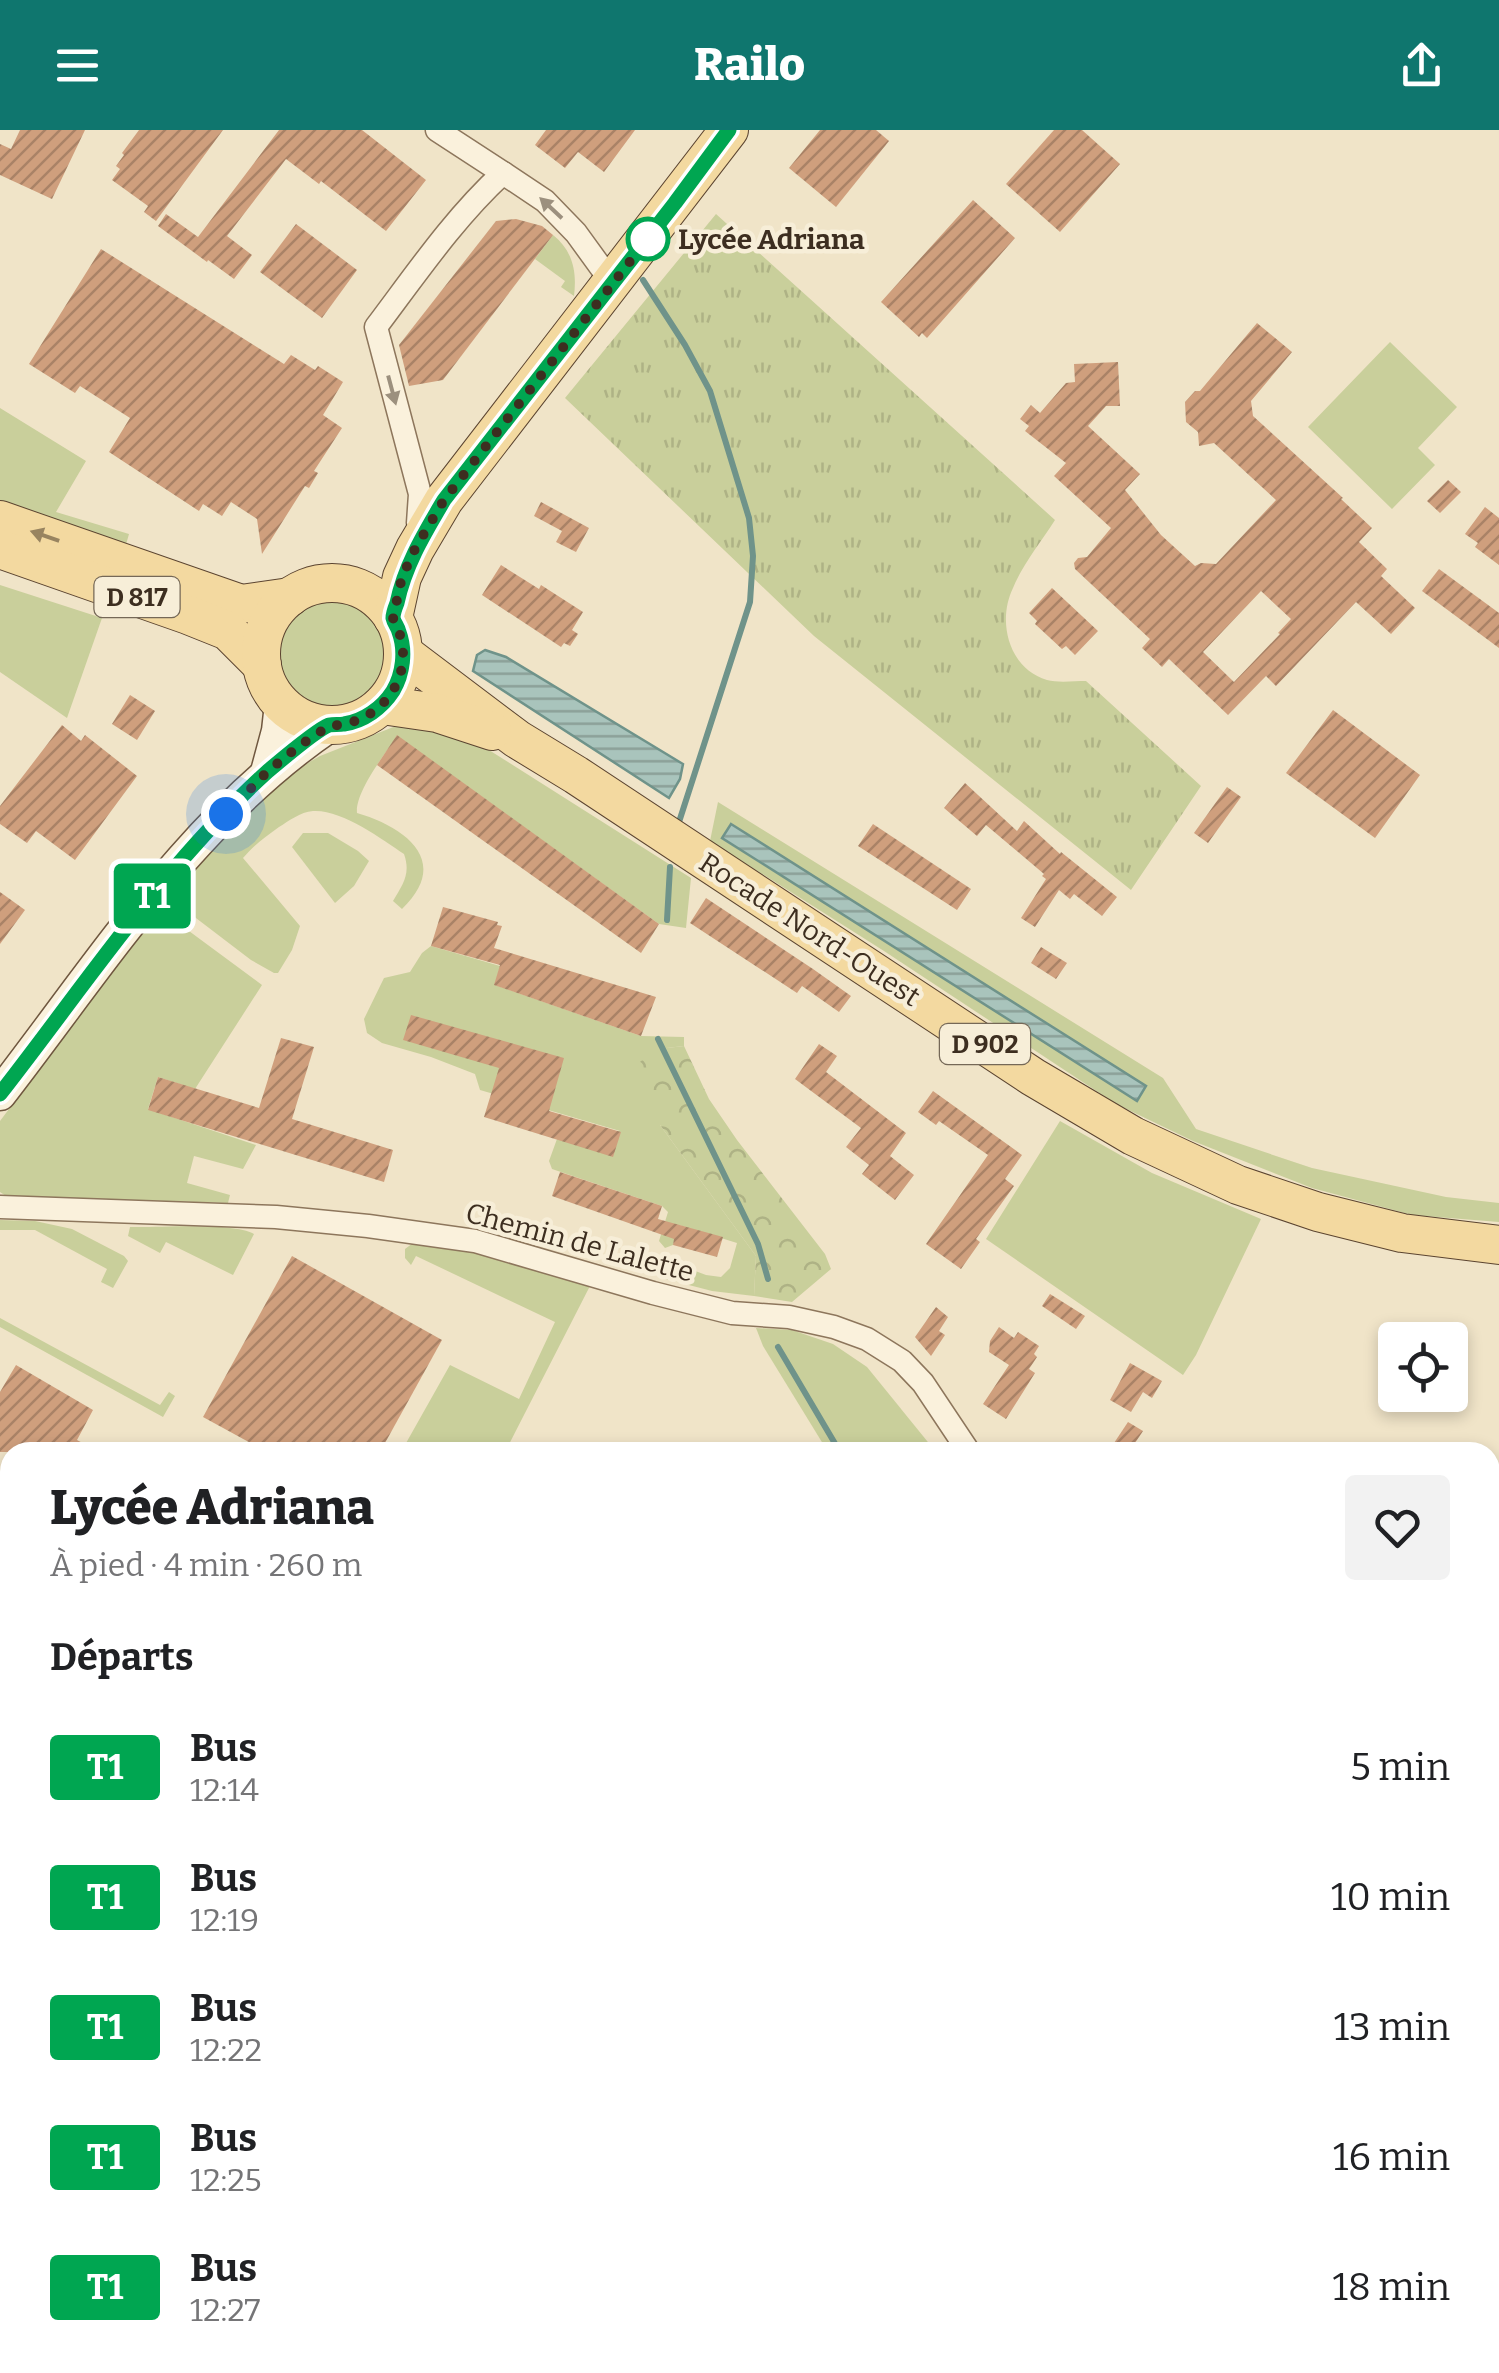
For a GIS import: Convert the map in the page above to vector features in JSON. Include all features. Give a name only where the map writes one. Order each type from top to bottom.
[{"type":"main road","points":[[348,585],[377,568],[431,511],[613,284],[729,130]]},
{"type":"main road","points":[[398,635],[382,603],[366,592],[328,583],[308,588],[276,610],[266,627],[262,666],[268,686],[295,715],[329,726],[348,724],[382,705],[401,672],[398,635],[402,577],[431,511]]},
{"type":"main road","name":"D 817","points":[[0,520],[241,604],[290,597]]},
{"type":"main road","name":"D 817","points":[[0,549],[228,632],[262,666]]},
{"type":"main road","name":"Rocade Nord-Ouest","points":[[398,635],[517,739],[1033,1077],[1132,1136],[1238,1186],[1318,1212],[1402,1233],[1499,1245]]},
{"type":"main road","points":[[267,772],[281,704]]},
{"type":"main road","name":"Rocade Nord-Ouest","points":[[382,705],[437,712],[517,739]]},
{"type":"main road","points":[[0,1094],[156,890],[206,834],[267,772],[329,726]]},
{"type":"street","points":[[437,130],[545,201],[576,233],[613,284]]},
{"type":"street","points":[[431,511],[420,494],[376,328],[448,232],[504,173]]},
{"type":"street","name":"Chemin de Lalette","points":[[0,1208],[276,1217],[475,1241],[732,1313],[789,1317],[834,1326],[867,1338],[902,1361],[923,1383],[962,1442]]},
{"type":"green space","points":[[716,214],[1055,520],[1022,570],[1008,601],[1006,628],[1015,654],[1034,674],[1047,680],[1086,681],[1201,786],[1131,890],[814,636],[565,398]]},
{"type":"green space","points":[[553,235],[572,262],[574,296],[561,287],[565,281],[535,259]]},
{"type":"green space","points":[[1390,342],[1457,407],[1418,448],[1435,465],[1392,509],[1308,427]]},
{"type":"green space","points":[[0,408],[86,461],[56,512],[129,534],[125,548],[0,505]]},
{"type":"green space","points":[[0,585],[102,618],[67,718],[0,672]]},
{"type":"green space","points":[[334,597],[355,601],[373,613],[385,631],[389,652],[385,673],[373,691],[355,703],[334,707],[313,703],[295,691],[283,673],[279,652],[283,631],[295,613],[313,601]]},
{"type":"green space","points":[[401,724],[428,726],[481,745],[691,878],[686,928],[659,924],[397,736],[366,784],[357,813],[391,827],[416,848],[423,876],[402,909],[393,901],[406,873],[404,854],[348,820],[313,811],[279,827],[243,858],[300,926],[278,973],[251,960],[192,915],[184,904],[186,877],[240,817],[285,776],[320,756]]},
{"type":"green space","points":[[718,802],[1163,1078],[1196,1129],[1312,1168],[1446,1197],[1499,1203],[1499,1222],[1412,1215],[1312,1188],[1193,1141],[1116,1104],[710,841]],"holes":[[[730,824],[1145,1086],[1137,1100],[722,839]]]},
{"type":"green space","points":[[303,833],[328,833],[369,861],[354,886],[335,903],[292,847]]},
{"type":"green space","points":[[157,913],[170,917],[262,985],[195,1089],[158,1077],[148,1109],[256,1145],[243,1169],[194,1156],[187,1183],[230,1195],[228,1203],[6,1196],[0,1192],[0,1121]]},
{"type":"green space","points":[[431,946],[500,966],[495,985],[641,1036],[684,1037],[684,1046],[658,1049],[660,1125],[756,1256],[754,1296],[712,1291],[658,1277],[682,1266],[721,1277],[730,1268],[737,1243],[679,1225],[673,1245],[665,1248],[659,1241],[668,1212],[662,1206],[552,1169],[549,1161],[557,1139],[620,1131],[480,1090],[475,1074],[382,1043],[367,1033],[364,1019],[384,978],[410,972]]},
{"type":"green space","points":[[684,1046],[709,1099],[825,1254],[831,1269],[792,1302],[754,1296],[756,1256],[660,1125],[637,1064],[658,1049]]},
{"type":"green space","points":[[1060,1121],[1152,1173],[1261,1219],[1183,1375],[986,1239]]},
{"type":"green space","points":[[0,1220],[35,1221],[72,1229],[128,1261],[113,1288],[101,1282],[107,1269],[35,1230],[0,1230]]},
{"type":"green space","points":[[130,1227],[213,1227],[254,1234],[233,1275],[166,1242],[160,1253],[128,1236]]},
{"type":"green space","points":[[413,1243],[477,1250],[591,1284],[510,1442],[407,1442],[450,1365],[519,1399],[555,1322],[416,1256],[411,1265],[405,1258],[405,1249]]},
{"type":"green space","points":[[0,1318],[160,1405],[169,1392],[175,1396],[163,1417],[0,1327]]},
{"type":"green space","points":[[756,1328],[792,1330],[833,1344],[867,1367],[928,1442],[822,1442]]},
{"type":"water","points":[[485,650],[506,657],[683,764],[669,798],[473,671],[477,655]]},
{"type":"water","points":[[731,824],[1146,1086],[1137,1101],[722,838]]},
{"type":"building","points":[[20,130],[85,130],[52,199],[0,175],[0,144],[11,149]]},
{"type":"building","points":[[139,130],[223,130],[156,221],[144,212],[148,206],[112,180],[120,169],[116,166],[122,153]]},
{"type":"building","points":[[279,130],[362,130],[426,180],[386,231],[286,159],[227,236],[252,255],[234,279],[158,226],[166,214],[198,237]]},
{"type":"building","points":[[546,130],[635,130],[604,172],[578,152],[565,168],[535,145]]},
{"type":"building","points":[[820,130],[876,130],[889,141],[836,207],[789,168]]},
{"type":"building","points":[[1054,130],[1082,130],[1120,164],[1060,232],[1006,184]]},
{"type":"building","points":[[973,200],[1015,238],[927,338],[922,333],[919,337],[881,302]]},
{"type":"building","points":[[516,219],[542,226],[553,235],[443,380],[409,386],[399,345],[496,221]]},
{"type":"building","points":[[296,224],[357,270],[322,318],[260,272]]},
{"type":"building","points":[[101,249],[284,364],[291,355],[343,382],[323,415],[342,428],[314,471],[318,473],[309,488],[305,486],[262,554],[257,519],[231,502],[222,516],[203,504],[199,511],[109,452],[130,418],[80,386],[75,393],[29,364]]},
{"type":"building","points":[[1257,323],[1292,352],[1251,401],[1253,416],[1372,528],[1359,542],[1387,569],[1381,576],[1415,608],[1391,634],[1356,602],[1276,686],[1266,676],[1228,715],[1169,659],[1162,667],[1142,648],[1150,639],[1075,569],[1078,558],[1087,557],[1111,528],[1054,476],[1066,463],[1025,431],[1029,426],[1020,419],[1031,405],[1040,413],[1066,383],[1075,382],[1074,364],[1118,362],[1120,406],[1106,406],[1088,426],[1140,474],[1125,490],[1161,535],[1195,566],[1216,564],[1276,500],[1214,443],[1199,446],[1198,432],[1186,422],[1185,402],[1200,391]],"holes":[[[1261,591],[1291,619],[1234,682],[1203,652]]]},
{"type":"building","points":[[1448,480],[1461,492],[1440,513],[1427,501]]},
{"type":"building","points":[[541,502],[589,528],[576,552],[556,542],[562,531],[534,516]]},
{"type":"building","points":[[1485,507],[1499,518],[1499,565],[1465,534]]},
{"type":"building","points":[[501,565],[583,612],[572,630],[578,634],[570,646],[564,643],[561,647],[482,595]]},
{"type":"building","points":[[1439,569],[1499,613],[1499,648],[1422,591]]},
{"type":"building","points":[[1052,588],[1098,631],[1075,655],[1066,646],[1062,649],[1035,624],[1037,621],[1029,613]]},
{"type":"building","points":[[130,695],[155,711],[137,740],[112,724]]},
{"type":"building","points":[[1333,710],[1420,775],[1375,838],[1286,773]]},
{"type":"building","points":[[62,725],[81,741],[85,735],[137,776],[75,860],[36,831],[27,843],[0,824],[0,806]]},
{"type":"building","points":[[397,735],[659,924],[641,953],[377,765]]},
{"type":"building","points":[[965,783],[1017,831],[1024,821],[1117,897],[1102,916],[1074,894],[1070,899],[1059,890],[1035,927],[1021,918],[1046,879],[1044,874],[986,825],[977,836],[944,808]]},
{"type":"building","points":[[1227,787],[1241,797],[1208,843],[1194,833]]},
{"type":"building","points":[[873,824],[971,889],[957,910],[858,846]]},
{"type":"building","points":[[0,892],[25,910],[0,944]]},
{"type":"building","points":[[706,898],[851,996],[839,1012],[802,986],[797,993],[690,923]]},
{"type":"building","points":[[443,907],[498,922],[502,926],[494,948],[656,997],[641,1036],[494,985],[500,965],[431,946]]},
{"type":"building","points":[[1041,947],[1067,963],[1056,979],[1031,963]]},
{"type":"building","points":[[411,1015],[564,1058],[549,1111],[621,1132],[613,1157],[484,1117],[499,1068],[403,1040]]},
{"type":"building","points":[[281,1038],[314,1047],[292,1119],[393,1150],[384,1182],[148,1110],[158,1077],[259,1108]]},
{"type":"building","points":[[819,1044],[837,1056],[826,1072],[906,1133],[890,1156],[914,1175],[895,1200],[862,1174],[869,1165],[846,1147],[861,1128],[795,1079]]},
{"type":"building","points":[[933,1091],[1022,1155],[1005,1179],[1014,1186],[976,1239],[980,1242],[961,1269],[926,1244],[988,1155],[939,1121],[936,1125],[918,1112]]},
{"type":"building","points":[[560,1172],[662,1206],[658,1219],[723,1237],[717,1257],[673,1245],[674,1239],[552,1196]]},
{"type":"building","points":[[292,1256],[442,1340],[386,1442],[249,1442],[203,1417]]},
{"type":"building","points":[[1050,1294],[1085,1316],[1076,1329],[1042,1306]]},
{"type":"building","points":[[936,1307],[948,1317],[939,1331],[945,1335],[931,1356],[915,1337]]},
{"type":"building","points":[[999,1327],[1014,1338],[1018,1332],[1039,1346],[1029,1369],[1035,1373],[1006,1419],[983,1404],[1009,1365],[989,1352],[990,1341]]},
{"type":"building","points":[[1130,1363],[1162,1381],[1152,1398],[1143,1392],[1131,1412],[1110,1400]]},
{"type":"building","points":[[16,1365],[93,1410],[77,1440],[81,1442],[0,1442],[0,1392]]},
{"type":"building","points":[[1128,1422],[1143,1431],[1136,1442],[1115,1442]]},
{"type":"waterway","points":[[643,280],[710,391],[749,518],[753,556],[750,602],[679,822]]},
{"type":"waterway","points":[[667,920],[670,867]]},
{"type":"waterway","points":[[658,1039],[758,1244],[768,1279]]},
{"type":"waterway","points":[[778,1347],[834,1442]]},
{"type":"bus line","name":"T1","points":[[0,1094],[156,890],[206,834],[267,772],[299,746],[329,726],[348,724],[382,705],[401,672],[403,653],[393,618],[402,577],[444,500],[729,130]]},
{"type":"place","name":"Lycée Adriana","points":[[648,239]]},
{"type":"route","points":[[226,814],[299,746],[329,726],[367,716],[394,689],[403,653],[393,618],[402,577],[415,549],[444,500],[653,232],[648,239]]}]
